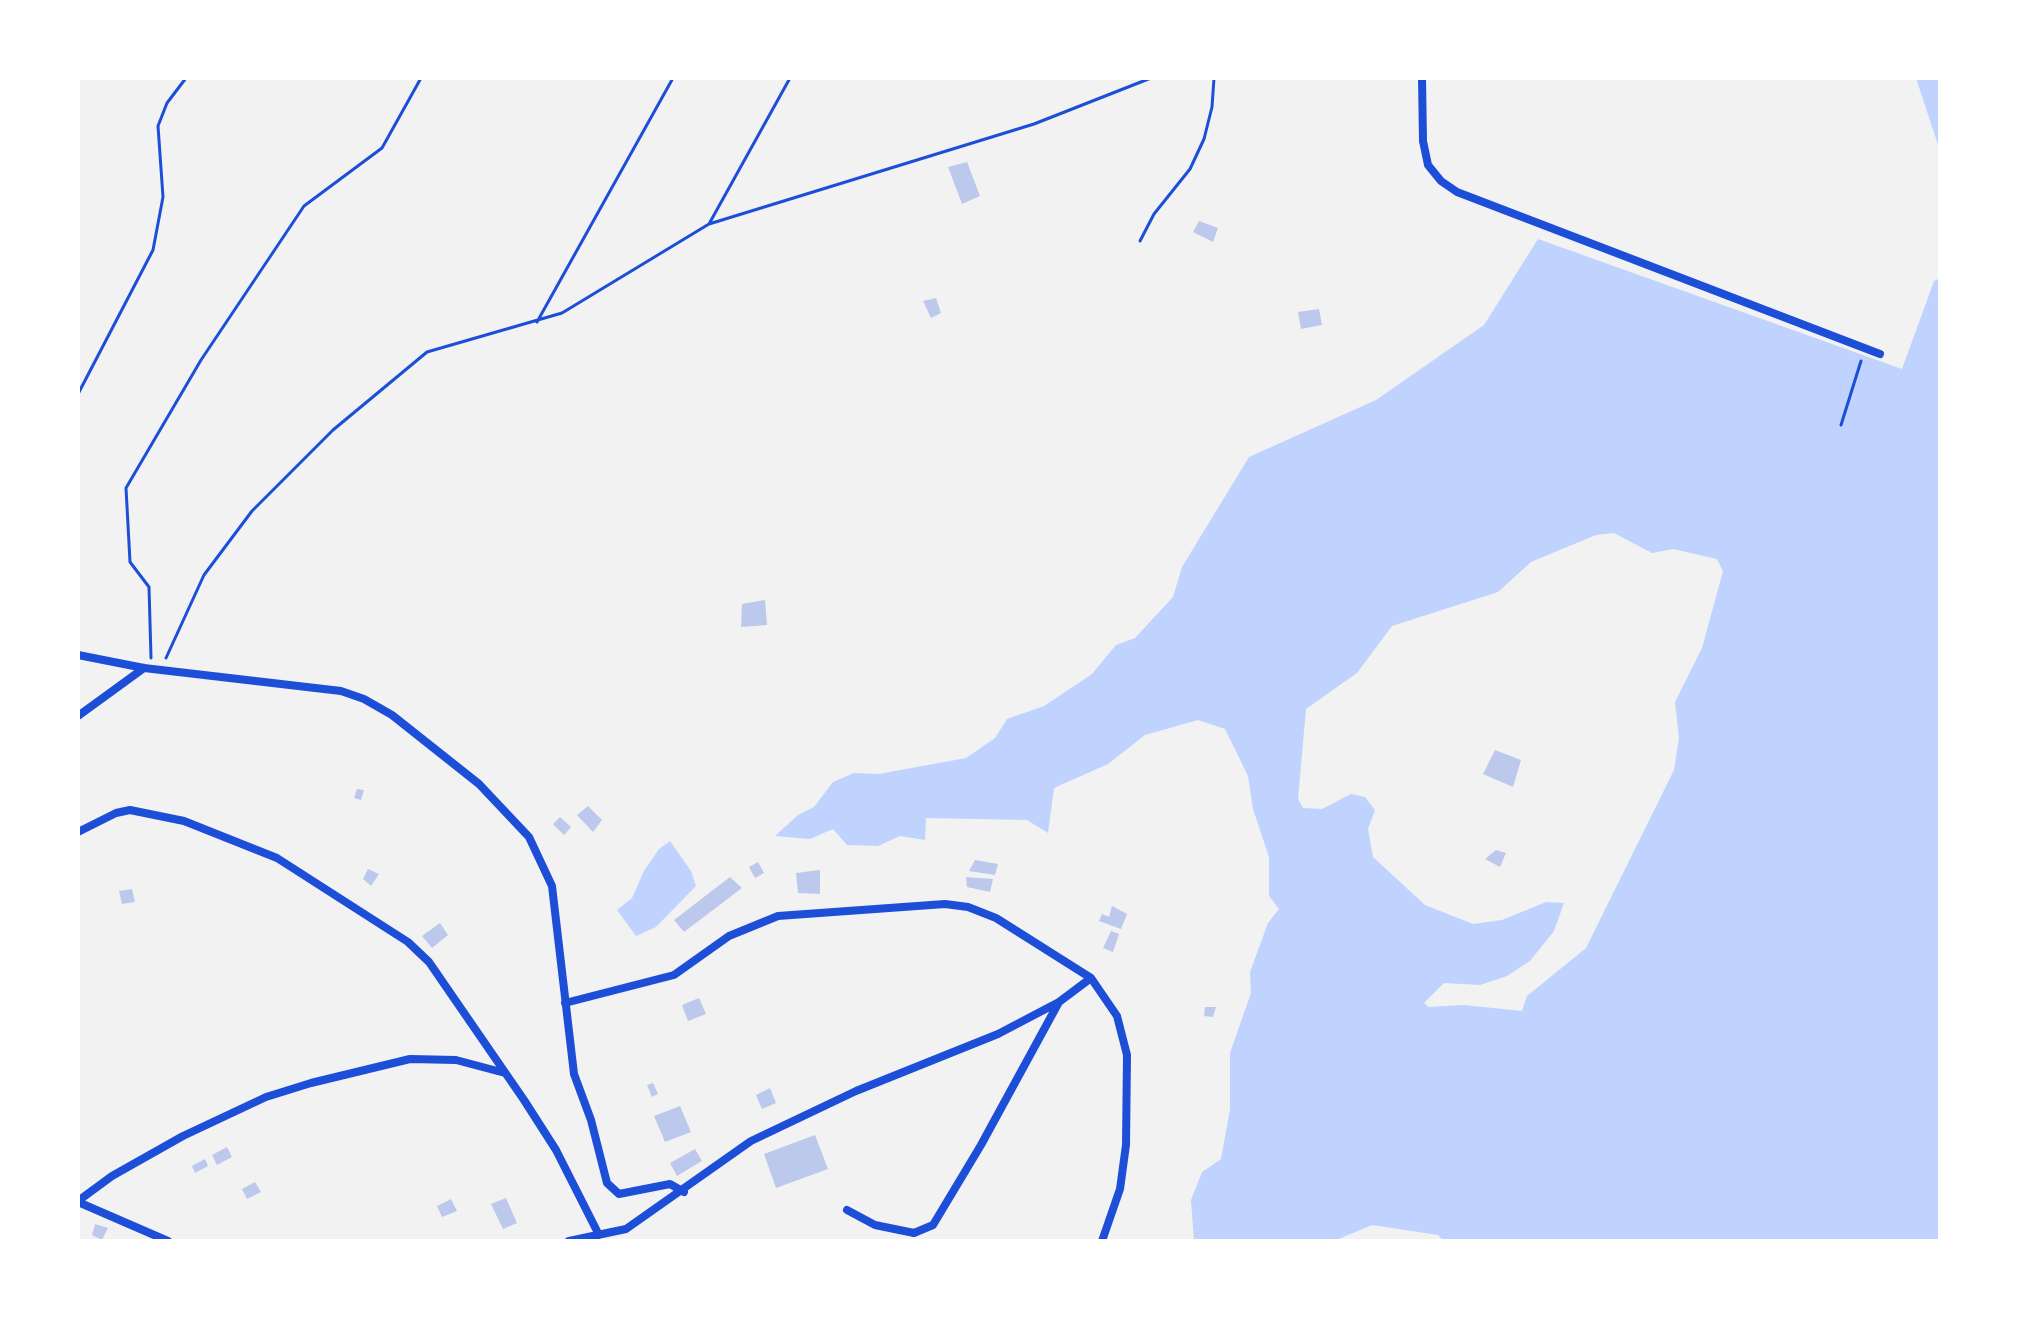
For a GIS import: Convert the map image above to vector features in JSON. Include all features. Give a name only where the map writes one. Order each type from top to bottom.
[{"type":"street","points":[[1422,78],[1423,141],[1428,165],[1441,181],[1457,192],[1866,346],[1880,354]]},
{"type":"street","points":[[78,655],[152,669],[319,688],[364,699],[392,715],[469,775],[510,813],[544,862],[556,905],[574,1074],[591,1120],[607,1183],[619,1194],[670,1184],[684,1192]]},
{"type":"street","points":[[78,716],[152,669]]},
{"type":"street","points":[[78,832],[116,813],[147,812],[227,836],[277,858],[408,942],[429,962],[506,1073],[556,1150],[599,1235]]},
{"type":"street","points":[[565,1003],[674,975],[729,936],[778,916],[945,904],[968,907],[996,918],[1091,978],[1117,1016],[1127,1055],[1126,1145],[1120,1189],[1102,1241]]},
{"type":"street","points":[[569,1241],[626,1229],[684,1192],[751,1141],[856,1091],[998,1034],[1059,1002],[1091,978]]},
{"type":"street","points":[[847,1210],[875,1225],[914,1233],[933,1225],[981,1145],[1059,1002]]},
{"type":"street","points":[[168,1241],[78,1201],[112,1176],[183,1136],[266,1097],[311,1083],[410,1059],[456,1060],[506,1073]]},
{"type":"path","points":[[78,394],[153,250],[163,197],[158,126],[167,103],[186,78]]},
{"type":"path","points":[[152,669],[149,587],[130,562],[126,488],[201,360],[304,206],[382,148],[421,78]]},
{"type":"path","points":[[537,322],[673,78]]},
{"type":"path","points":[[709,224],[790,78]]},
{"type":"path","points":[[152,669],[217,554],[252,511],[333,430],[427,352],[446,344],[562,313],[709,224],[1034,124],[1151,78]]},
{"type":"path","points":[[1140,241],[1154,214],[1190,169],[1204,139],[1214,78]]},
{"type":"path","points":[[1841,425],[1866,346]]},
{"type":"water","points":[[1916,78],[1940,78],[1940,151]]},
{"type":"water","points":[[1538,239],[1902,369],[1934,281],[1940,278],[1940,1241],[1444,1241],[1438,1235],[1372,1225],[1334,1241],[1194,1241],[1191,1200],[1202,1172],[1221,1159],[1230,1109],[1230,1053],[1251,993],[1250,972],[1268,923],[1279,909],[1269,896],[1269,857],[1253,809],[1248,776],[1225,729],[1198,720],[1145,735],[1108,764],[1054,788],[1048,833],[1027,820],[926,818],[925,840],[900,836],[878,846],[847,845],[833,829],[810,839],[775,836],[798,815],[814,807],[833,782],[854,773],[879,774],[966,758],[995,738],[1007,719],[1044,706],[1092,674],[1116,645],[1135,638],[1173,597],[1182,567],[1249,457],[1376,400],[1484,325]],"holes":[[[1614,533],[1652,553],[1673,549],[1717,559],[1723,571],[1702,648],[1675,702],[1679,738],[1674,770],[1586,948],[1527,996],[1522,1011],[1464,1005],[1429,1007],[1424,1003],[1444,983],[1480,985],[1507,976],[1530,961],[1554,931],[1564,903],[1546,902],[1502,920],[1473,924],[1425,905],[1373,857],[1368,829],[1375,810],[1365,797],[1351,794],[1322,809],[1303,808],[1298,799],[1306,709],[1357,673],[1392,626],[1498,592],[1531,562],[1596,535]]]},
{"type":"water","points":[[670,841],[691,871],[696,886],[656,927],[636,936],[617,910],[632,898],[644,871],[659,849]]},
{"type":"building","points":[[967,162],[980,196],[962,204],[948,167]]},
{"type":"building","points":[[1199,221],[1218,228],[1213,242],[1193,232]]},
{"type":"building","points":[[936,298],[941,313],[931,318],[923,301]]},
{"type":"building","points":[[1319,309],[1322,325],[1301,329],[1298,312]]},
{"type":"building","points":[[765,600],[767,625],[741,627],[742,604]]},
{"type":"building","points":[[1495,750],[1521,760],[1513,787],[1483,774]]},
{"type":"building","points":[[357,789],[364,790],[361,800],[354,798]]},
{"type":"building","points":[[588,806],[602,820],[593,832],[577,815]]},
{"type":"building","points":[[560,817],[571,827],[564,835],[553,824]]},
{"type":"building","points":[[1496,850],[1506,853],[1500,867],[1485,859]]},
{"type":"building","points":[[975,860],[998,864],[995,875],[969,871]]},
{"type":"building","points":[[758,862],[764,873],[755,878],[749,867]]},
{"type":"building","points":[[368,869],[379,874],[371,886],[363,879]]},
{"type":"building","points":[[820,870],[820,894],[798,893],[796,873]]},
{"type":"building","points":[[730,877],[742,888],[684,932],[674,920]]},
{"type":"building","points":[[966,877],[993,879],[990,892],[967,887]]},
{"type":"building","points":[[132,889],[135,902],[122,904],[119,891]]},
{"type":"building","points":[[1112,906],[1127,914],[1121,929],[1099,921],[1102,914],[1109,917]]},
{"type":"building","points":[[440,923],[448,935],[432,948],[422,936]]},
{"type":"building","points":[[1111,931],[1119,934],[1113,952],[1103,948]]},
{"type":"building","points":[[699,998],[706,1014],[688,1021],[682,1005]]},
{"type":"building","points":[[1205,1007],[1216,1007],[1213,1017],[1204,1016]]},
{"type":"building","points":[[653,1083],[658,1094],[652,1097],[647,1085]]},
{"type":"building","points":[[770,1088],[776,1103],[762,1109],[756,1095]]},
{"type":"building","points":[[680,1106],[691,1132],[665,1142],[654,1116]]},
{"type":"building","points":[[815,1135],[828,1169],[776,1188],[764,1154]]},
{"type":"building","points":[[227,1147],[232,1157],[217,1165],[212,1155]]},
{"type":"building","points":[[695,1149],[702,1161],[677,1176],[670,1163]]},
{"type":"building","points":[[205,1159],[208,1166],[195,1173],[192,1166]]},
{"type":"building","points":[[255,1182],[261,1192],[247,1199],[242,1189]]},
{"type":"building","points":[[506,1198],[517,1223],[503,1229],[491,1204]]},
{"type":"building","points":[[451,1199],[457,1211],[442,1217],[437,1206]]},
{"type":"building","points":[[95,1224],[108,1228],[102,1240],[92,1235]]}]
